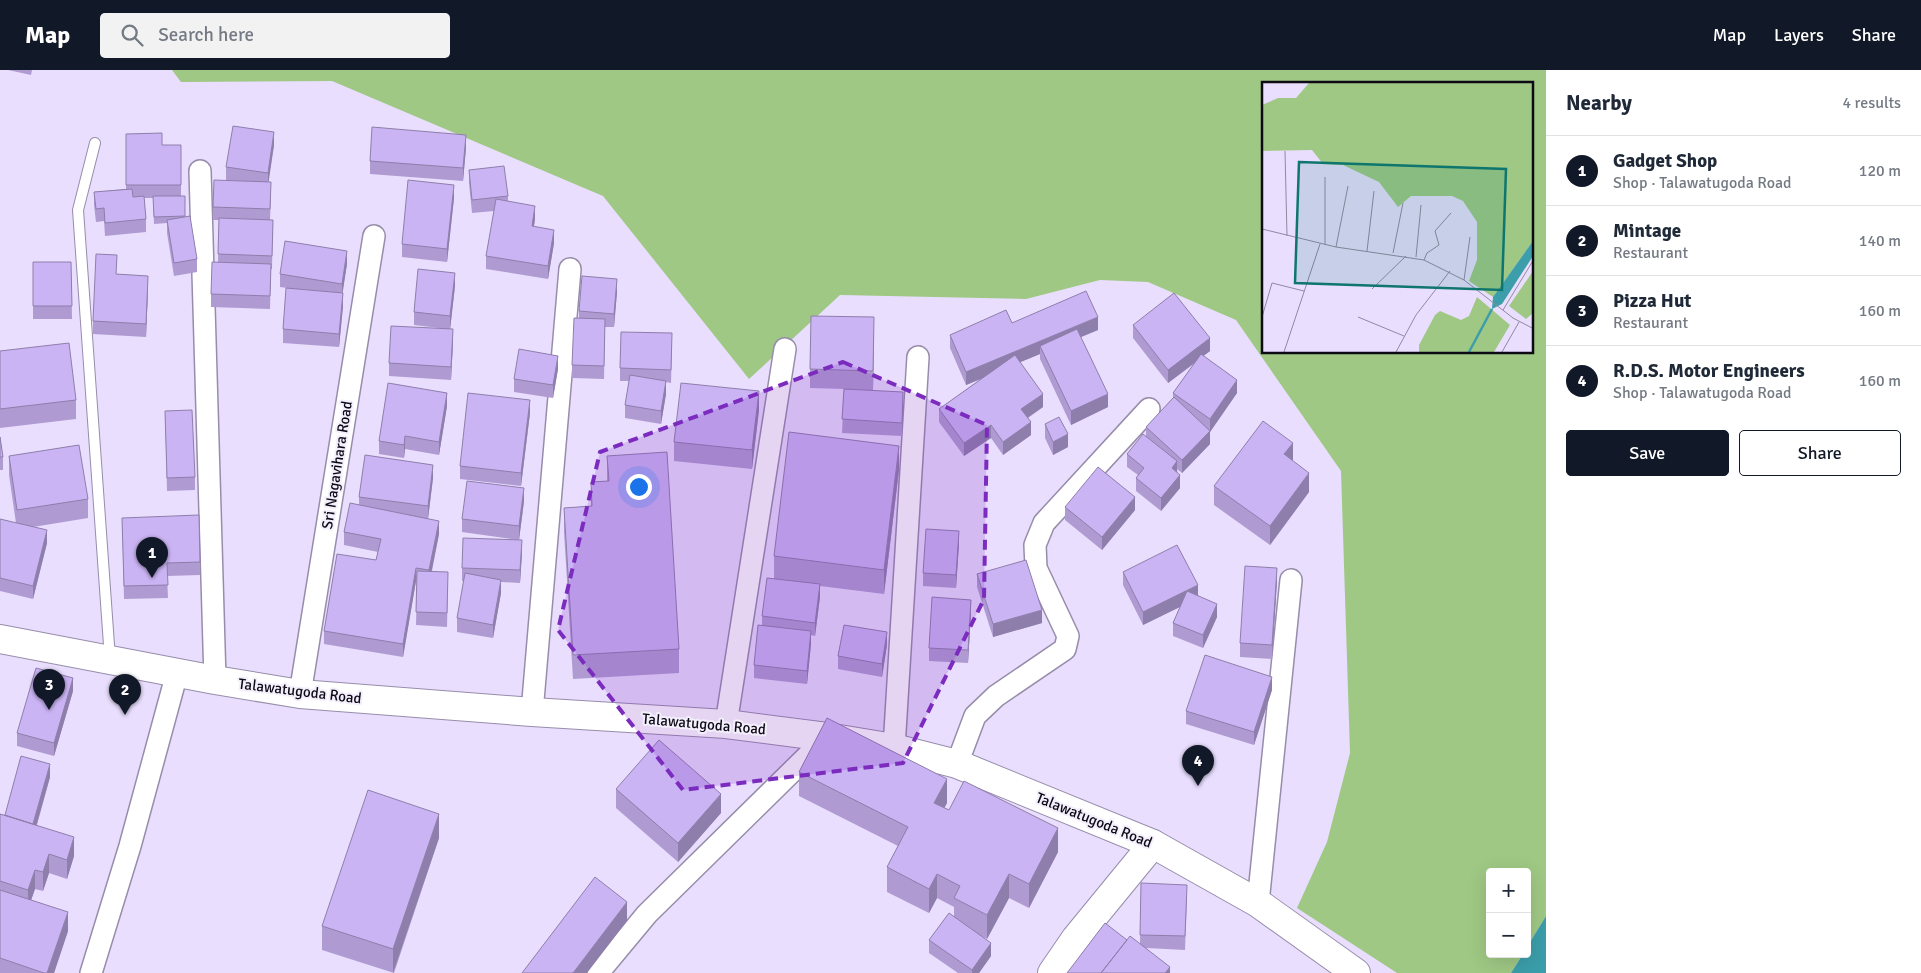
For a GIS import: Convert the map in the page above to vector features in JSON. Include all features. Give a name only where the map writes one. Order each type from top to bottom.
[{"type":"main road","name":"Talawatugoda Road","points":[[0,639],[215,680],[300,694],[532,712],[726,724],[894,748],[957,764],[1153,844],[1258,903],[1356,973]]},
{"type":"main road","points":[[1052,973],[1076,938],[1153,844]]},
{"type":"street","points":[[200,172],[215,680]]},
{"type":"street","name":"Sri Nagavihara Road","points":[[300,694],[374,236]]},
{"type":"street","points":[[532,712],[570,270]]},
{"type":"street","points":[[726,724],[786,349]]},
{"type":"street","points":[[894,748],[918,357]]},
{"type":"street","points":[[957,764],[975,716],[996,696],[1065,649],[1068,636],[1036,568],[1035,545],[1044,522],[1149,409]]},
{"type":"street","points":[[1258,903],[1291,580]]},
{"type":"street","points":[[92,973],[130,846],[178,673]]},
{"type":"street","points":[[598,973],[646,914],[827,737]]},
{"type":"lane","points":[[96,143],[78,210],[110,660]]},
{"type":"highlighted area","points":[[843,362],[987,425],[984,599],[903,763],[683,790],[558,630],[600,452]]},
{"type":"shaded area","points":[[172,70],[1546,70],[1546,916],[1531,940],[1531,868],[1486,868],[1486,958],[1520,958],[1511,973],[1397,973],[1297,908],[1327,842],[1350,753],[1341,471],[1236,320],[1148,282],[1100,280],[1026,299],[840,295],[749,379],[603,196],[332,81],[181,82]]},
{"type":"shaded area","points":[[1546,916],[1546,973],[1511,973],[1520,958],[1531,958],[1531,940]]},
{"type":"building","points":[[233,126],[274,132],[268,173],[226,167]]},
{"type":"building","points":[[372,127],[466,135],[463,168],[370,161]]},
{"type":"building","points":[[162,133],[162,145],[181,145],[181,185],[126,185],[126,134]]},
{"type":"building","points":[[504,166],[508,196],[472,200],[469,170]]},
{"type":"building","points":[[214,180],[271,182],[270,209],[213,207]]},
{"type":"building","points":[[408,180],[454,185],[447,249],[402,244]]},
{"type":"building","points":[[132,189],[133,197],[144,196],[146,219],[105,223],[104,208],[96,209],[94,192]]},
{"type":"building","points":[[153,196],[185,196],[185,216],[154,217]]},
{"type":"building","points":[[496,199],[535,206],[532,226],[554,230],[548,266],[486,256]]},
{"type":"building","points":[[190,216],[197,259],[174,263],[167,220]]},
{"type":"building","points":[[219,218],[273,220],[272,256],[218,254]]},
{"type":"building","points":[[285,241],[347,251],[342,284],[280,274]]},
{"type":"building","points":[[96,254],[117,255],[116,274],[148,276],[146,324],[93,321]]},
{"type":"building","points":[[33,262],[71,262],[72,306],[33,306]]},
{"type":"building","points":[[212,262],[271,264],[270,296],[211,294]]},
{"type":"building","points":[[418,269],[455,273],[450,316],[414,312]]},
{"type":"building","points":[[582,276],[617,279],[614,314],[579,311]]},
{"type":"building","points":[[286,288],[343,293],[339,334],[283,329]]},
{"type":"building","points":[[1086,291],[1098,317],[966,372],[950,335],[1006,310],[1012,323]]},
{"type":"building","points":[[1174,293],[1210,338],[1168,370],[1133,325]]},
{"type":"building","points":[[811,316],[874,317],[873,371],[810,369]]},
{"type":"building","points":[[574,318],[605,319],[604,366],[572,365]]},
{"type":"building","points":[[391,326],[453,329],[451,367],[389,363]]},
{"type":"building","points":[[1077,329],[1108,394],[1071,411],[1040,346]]},
{"type":"building","points":[[621,332],[672,333],[671,370],[620,368]]},
{"type":"building","points":[[69,343],[76,400],[0,409],[0,351]]},
{"type":"building","points":[[519,349],[558,356],[553,385],[514,379]]},
{"type":"building","points":[[1201,354],[1237,380],[1210,419],[1173,393]]},
{"type":"building","points":[[1015,355],[1043,394],[1021,409],[1031,422],[1003,442],[991,425],[964,443],[939,409]]},
{"type":"building","points":[[630,375],[666,381],[661,411],[625,405]]},
{"type":"building","points":[[388,383],[447,393],[439,442],[405,436],[404,445],[379,441]]},
{"type":"building","points":[[681,383],[759,391],[752,450],[674,442]]},
{"type":"building","points":[[844,389],[903,392],[902,423],[842,419]]},
{"type":"building","points":[[468,393],[530,400],[521,473],[460,466]]},
{"type":"building","points":[[1174,397],[1210,431],[1182,460],[1146,427]]},
{"type":"building","points":[[192,410],[195,477],[167,478],[165,411]]},
{"type":"building","points":[[1059,417],[1068,434],[1053,442],[1045,424]]},
{"type":"building","points":[[1263,421],[1293,443],[1284,454],[1309,473],[1270,526],[1214,486]]},
{"type":"building","points":[[789,432],[899,446],[884,570],[774,556]]},
{"type":"building","points":[[1143,434],[1177,461],[1172,468],[1180,475],[1161,498],[1136,478],[1144,468],[1127,454]]},
{"type":"building","points":[[0,437],[3,457],[0,457]]},
{"type":"building","points":[[79,445],[88,499],[17,510],[9,456]]},
{"type":"building","points":[[667,452],[679,649],[573,655],[564,508],[592,506],[591,482],[609,481],[607,456]]},
{"type":"building","points":[[365,455],[433,465],[428,506],[359,497]]},
{"type":"building","points":[[1098,467],[1135,497],[1102,537],[1065,507]]},
{"type":"building","points":[[467,481],[524,488],[519,526],[462,519]]},
{"type":"building","points":[[350,503],[439,521],[429,570],[416,568],[403,644],[324,631],[337,554],[376,560],[381,539],[344,532]]},
{"type":"building","points":[[199,515],[200,562],[167,563],[168,585],[124,586],[122,518]]},
{"type":"building","points":[[0,519],[47,530],[33,586],[0,578]]},
{"type":"building","points":[[926,529],[959,531],[956,575],[923,573]]},
{"type":"building","points":[[463,538],[522,540],[520,570],[462,568]]},
{"type":"building","points":[[1177,545],[1198,585],[1143,612],[1123,572]]},
{"type":"building","points":[[1026,560],[1042,610],[993,624],[977,574]]},
{"type":"building","points":[[1245,566],[1277,568],[1272,645],[1240,643]]},
{"type":"building","points":[[417,571],[448,572],[447,613],[416,612]]},
{"type":"building","points":[[465,573],[501,580],[493,625],[457,618]]},
{"type":"building","points":[[767,578],[820,584],[815,623],[762,616]]},
{"type":"building","points":[[1187,591],[1217,604],[1203,635],[1173,623]]},
{"type":"building","points":[[932,597],[971,600],[968,650],[929,648]]},
{"type":"building","points":[[758,625],[811,631],[807,671],[754,665]]},
{"type":"building","points":[[844,625],[887,632],[882,664],[838,656]]},
{"type":"building","points":[[1205,655],[1272,677],[1254,732],[1186,711]]},
{"type":"building","points":[[36,668],[73,678],[54,743],[17,733]]},
{"type":"building","points":[[827,718],[947,779],[934,803],[949,810],[964,781],[1058,828],[1029,884],[1009,874],[987,915],[954,898],[960,886],[937,874],[929,889],[887,867],[908,827],[799,772]]},
{"type":"building","points":[[659,740],[721,794],[678,843],[616,789]]},
{"type":"building","points":[[21,756],[50,764],[33,824],[5,815]]},
{"type":"building","points":[[368,790],[439,814],[393,949],[322,926]]},
{"type":"building","points":[[0,814],[74,837],[67,860],[49,854],[43,872],[35,870],[28,890],[0,881]]},
{"type":"building","points":[[595,877],[627,902],[573,973],[522,973]]},
{"type":"building","points":[[1141,883],[1187,885],[1185,936],[1140,935]]},
{"type":"building","points":[[0,890],[68,912],[47,973],[0,958]]},
{"type":"building","points":[[949,913],[991,943],[972,970],[929,940]]},
{"type":"building","points":[[1105,923],[1127,940],[1101,973],[1067,973]]},
{"type":"building","points":[[1130,936],[1170,967],[1165,973],[1101,973]]},
{"type":"place","name":"Gadget Shop","points":[[152,578]]},
{"type":"place","name":"Pizza Hut","points":[[49,710]]},
{"type":"place","name":"Mintage","points":[[125,715]]},
{"type":"place","name":"R.D.S. Motor Engineers","points":[[1198,786]]}]
